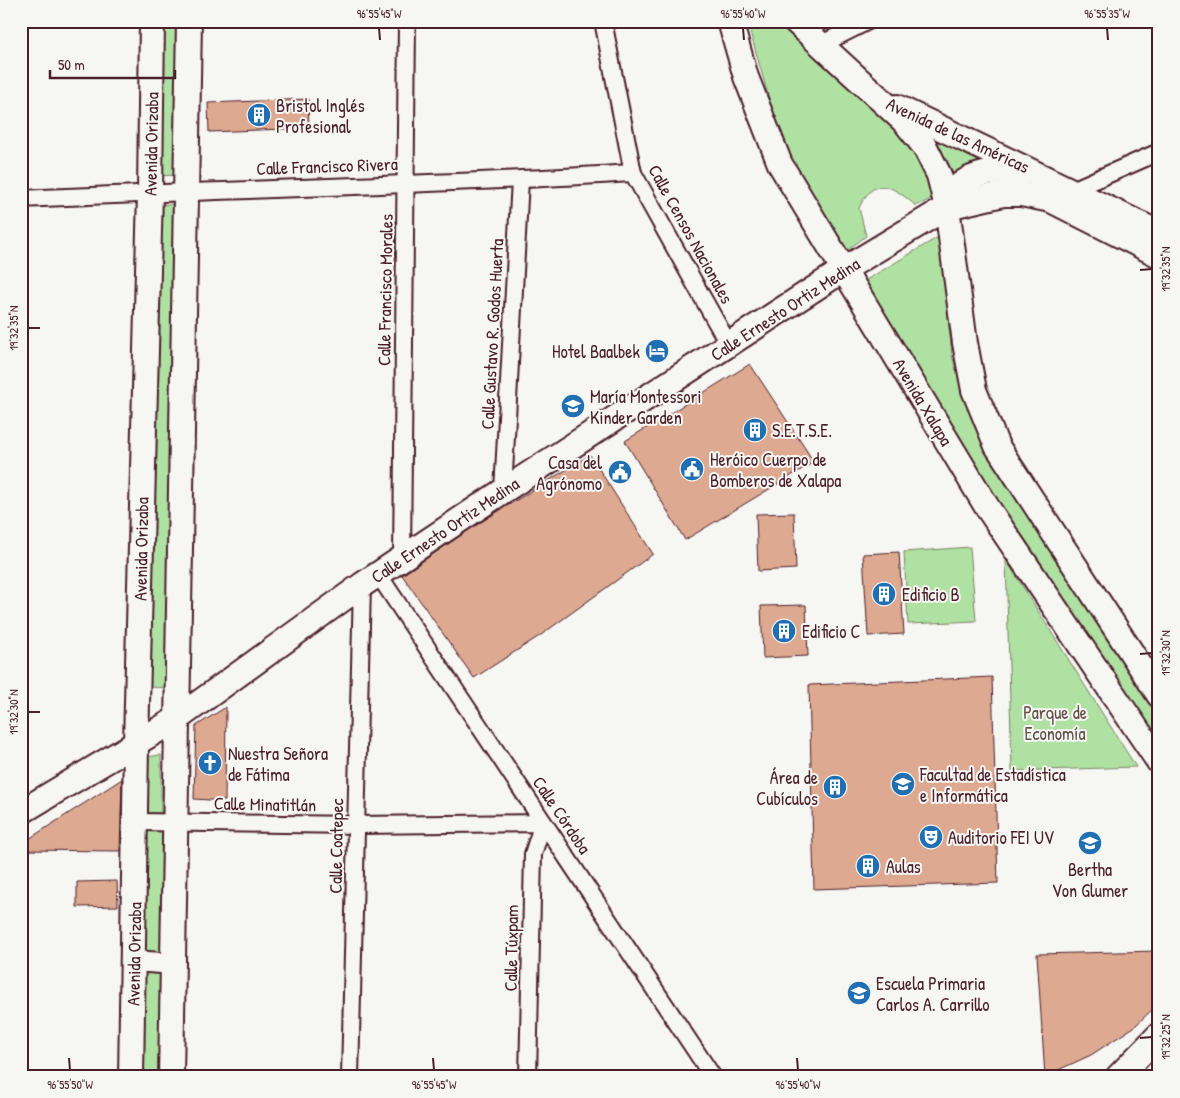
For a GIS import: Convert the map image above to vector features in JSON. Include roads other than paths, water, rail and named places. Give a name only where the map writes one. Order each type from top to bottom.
[{"type":"main road","name":"Avenida Orizaba","points":[[131,1077],[136,743],[150,192],[152,21]]},
{"type":"main road","name":"Avenida Orizaba","points":[[171,1077],[175,964],[189,21]]},
{"type":"main road","name":"Avenida Xalapa","points":[[730,21],[746,77],[780,164],[987,507],[1159,762]]},
{"type":"main road","points":[[795,21],[906,123],[926,147],[939,175],[948,207],[965,343],[974,390],[997,446],[1159,695]]},
{"type":"main road","name":"Avenida de las Américas","points":[[879,99],[1036,172],[1070,191],[1159,233]]},
{"type":"main road","name":"Avenida de las Américas","points":[[948,207],[955,189],[969,179],[994,172],[1036,172]]},
{"type":"main road","name":"Avenida de las Américas","points":[[948,207],[1003,194],[1021,194],[1051,200],[1159,254]]},
{"type":"main road","name":"Calle Ernesto Ortiz Medina","points":[[21,812],[178,718],[370,580],[503,491],[843,270],[948,207]]},
{"type":"main road","points":[[1118,1077],[1159,1035]]},
{"type":"street","name":"Calle Francisco Morales","points":[[402,559],[407,21]]},
{"type":"street","name":"Calle Censos Nacionales","points":[[603,21],[633,174],[729,345]]},
{"type":"street","points":[[820,45],[868,21]]},
{"type":"street","points":[[1070,191],[1159,152]]},
{"type":"street","name":"Calle Francisco Rivera","points":[[21,199],[150,192],[520,180],[633,174]]},
{"type":"street","name":"Calle Gustavo R. Godos Huerta","points":[[503,491],[520,180]]},
{"type":"street","name":"Calle Córdoba","points":[[370,580],[543,823],[713,1077]]},
{"type":"street","name":"Calle Coatepec","points":[[350,1077],[356,825],[370,580]]},
{"type":"street","name":"Calle Minatitlán","points":[[136,822],[356,825],[543,823]]},
{"type":"street","name":"Calle Túxpam","points":[[528,1077],[533,854],[543,823]]},
{"type":"street","points":[[134,961],[175,964]]},
{"type":"place","name":"Bristol Inglés Profesional","points":[[259,115]]},
{"type":"place","name":"Hotel Baalbek","points":[[657,351]]},
{"type":"place","name":"María Montessori Kinder Garden","points":[[573,406]]},
{"type":"place","name":"S.E.T.S.E.","points":[[755,430]]},
{"type":"place","name":"Heróico Cuerpo de Bomberos de Xalapa","points":[[692,469]]},
{"type":"place","name":"Casa del Agrónomo","points":[[620,472]]},
{"type":"place","name":"Edificio B","points":[[884,594]]},
{"type":"place","name":"Edificio C","points":[[784,631]]},
{"type":"place","name":"Nuestra Señora de Fátima","points":[[210,763]]},
{"type":"place","name":"Facultad de Estadística e Informática","points":[[903,784]]},
{"type":"place","name":"Área de Cubículos","points":[[835,787]]},
{"type":"place","name":"Auditorio FEI UV","points":[[931,837]]},
{"type":"place","name":"Bertha Von Glumer","points":[[1090,843]]},
{"type":"place","name":"Aulas","points":[[868,866]]},
{"type":"place","name":"Escuela Primaria Carlos A. Carrillo","points":[[859,993]]},
{"type":"park label","name":"Parque de Economía","points":[[1055,722]]}]
